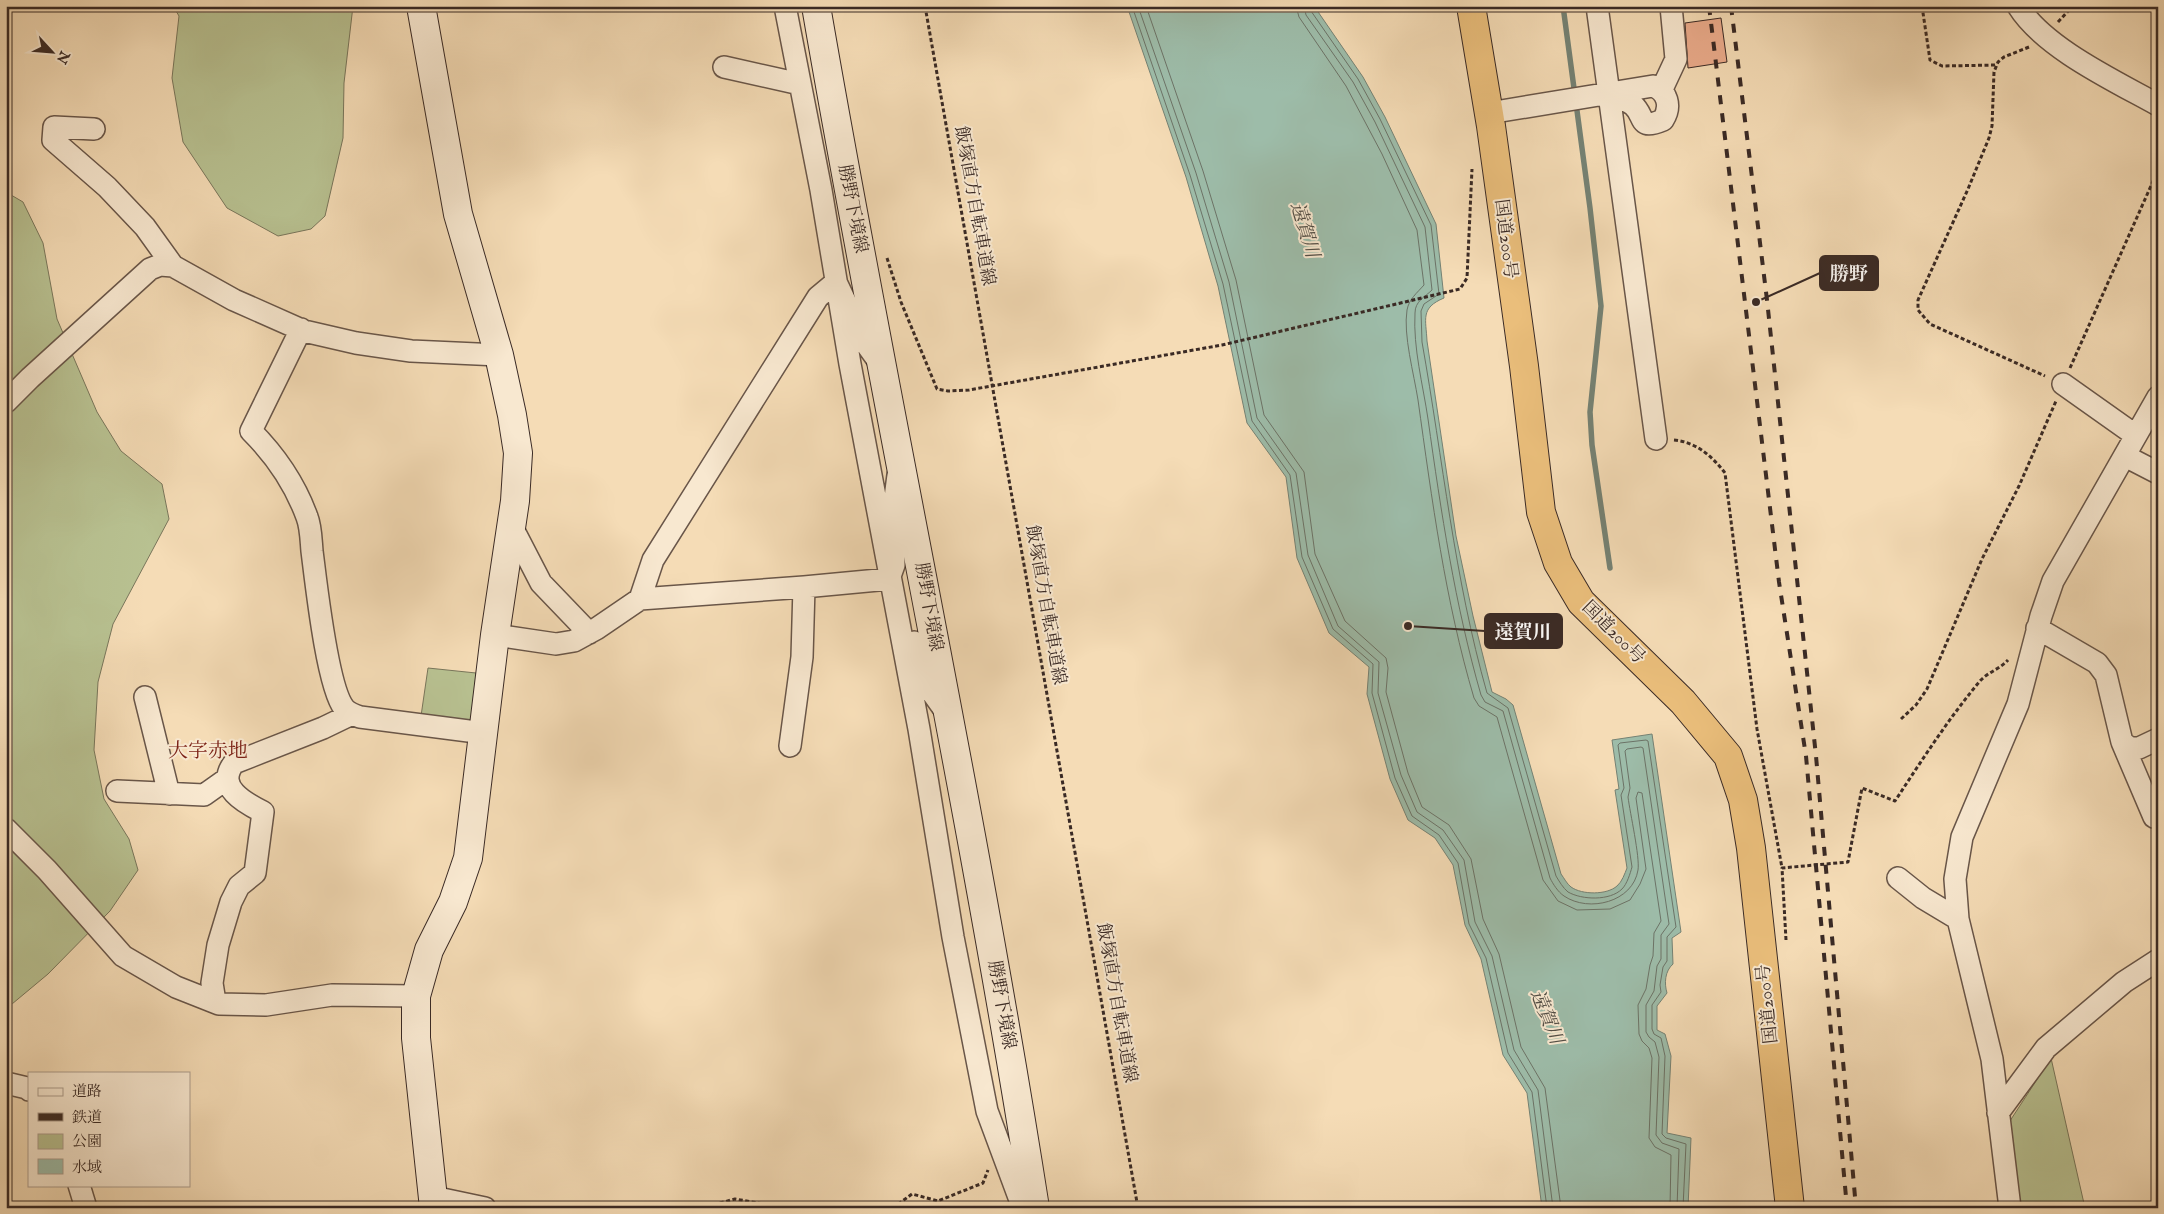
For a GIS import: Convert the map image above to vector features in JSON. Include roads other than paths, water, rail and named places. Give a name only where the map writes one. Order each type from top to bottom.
[{"type":"highway","name":"国道200号","points":[[1471,6],[1489,113],[1524,366],[1540,512],[1558,563],[1581,602],[1683,702],[1728,756],[1743,800],[1752,858],[1790,1208]]},
{"type":"main road","points":[[422,6],[458,214],[499,355],[518,453],[512,525],[495,635],[468,858],[453,902],[429,950],[416,996],[416,1038],[433,1202]]},
{"type":"main road","name":"勝野下境線","points":[[816,6],[840,147],[977,869],[1035,1208]]},
{"type":"street","points":[[785,6],[918,729],[956,955],[987,1111],[1023,1208]]},
{"type":"street","points":[[1597,6],[1656,439]]},
{"type":"street","points":[[1662,89],[1676,59],[1671,6]]},
{"type":"street","points":[[2018,6],[2045,35],[2086,64],[2158,105]]},
{"type":"street","points":[[791,36],[817,103],[840,147]]},
{"type":"street","points":[[724,68],[800,84]]},
{"type":"street","points":[[1489,113],[1653,86],[1662,89],[1666,96],[1667,111],[1663,120],[1653,124],[1645,123],[1640,119],[1633,105],[1610,94]]},
{"type":"street","points":[[94,129],[54,127],[53,140],[114,194],[144,227],[173,266],[234,300],[301,329],[356,343],[411,351],[499,355]]},
{"type":"street","points":[[6,402],[150,269],[160,265],[173,266]]},
{"type":"street","points":[[836,282],[864,341],[882,366]]},
{"type":"street","points":[[640,598],[653,560],[818,297],[836,282]]},
{"type":"street","points":[[301,329],[251,431],[273,454],[292,484],[308,519],[325,644],[335,690],[344,707],[352,714],[360,717],[484,733]]},
{"type":"street","points":[[2063,384],[2135,435]]},
{"type":"street","points":[[2010,1208],[1992,1058],[1958,920],[1955,879],[1962,837],[2018,704],[2037,628],[2053,580],[2158,397]]},
{"type":"street","points":[[2125,456],[2158,473]]},
{"type":"street","points":[[900,460],[894,506],[894,565],[891,588],[906,614],[926,684],[948,714]]},
{"type":"street","points":[[512,525],[541,583],[589,633]]},
{"type":"street","points":[[495,635],[556,644],[574,641],[640,598],[804,587],[891,588]]},
{"type":"street","points":[[790,746],[802,657],[804,587]]},
{"type":"street","points":[[2037,628],[2097,663],[2106,675],[2122,742],[2154,817]]},
{"type":"street","points":[[145,697],[170,794]]},
{"type":"street","points":[[215,1002],[212,983],[218,945],[230,902],[238,886],[255,873],[263,812],[237,798],[228,778],[229,769],[234,763],[323,728],[352,714]]},
{"type":"street","points":[[2122,742],[2130,748],[2139,748],[2158,739]]},
{"type":"street","points":[[117,791],[204,795],[228,778]]},
{"type":"street","points":[[6,829],[47,870],[123,956],[176,987],[215,1002],[266,1005],[332,995],[416,996]]},
{"type":"street","points":[[1898,878],[1923,898],[1958,920]]},
{"type":"street","points":[[1998,1113],[2046,1048],[2124,982],[2158,960]]},
{"type":"street","points":[[6,1083],[28,1089]]},
{"type":"street","points":[[79,1186],[86,1208]]},
{"type":"street","points":[[433,1202],[485,1208]]},
{"type":"water","points":[[1127,6],[1314,6],[1363,77],[1385,117],[1436,224],[1444,298],[1436,302],[1428,310],[1426,326],[1456,536],[1492,692],[1513,705],[1561,874],[1570,886],[1576,890],[1588,893],[1607,891],[1617,886],[1623,877],[1627,868],[1615,790],[1619,789],[1612,740],[1652,734],[1681,932],[1672,938],[1673,964],[1668,970],[1666,977],[1667,993],[1657,1006],[1657,1030],[1665,1034],[1671,1056],[1667,1133],[1691,1138],[1688,1208],[1542,1208],[1527,1093],[1503,1055],[1481,959],[1465,925],[1453,865],[1435,838],[1408,820],[1390,779],[1367,694],[1369,667],[1329,633],[1297,558],[1286,477],[1247,423],[1218,286],[1186,177]]},
{"type":"waterway","points":[[1563,6],[1601,306],[1590,412],[1592,445],[1610,568]]},
{"type":"railway","points":[[1709,6],[1779,582],[1806,756],[1847,1208]]},
{"type":"railway","points":[[1731,6],[1767,300],[1816,756],[1856,1208]]},
{"type":"place","name":"勝野","points":[[1756,302]]},
{"type":"place","name":"遠賀川","points":[[1408,626]]},
{"type":"district","name":"大字赤地","points":[[208,751]]}]
